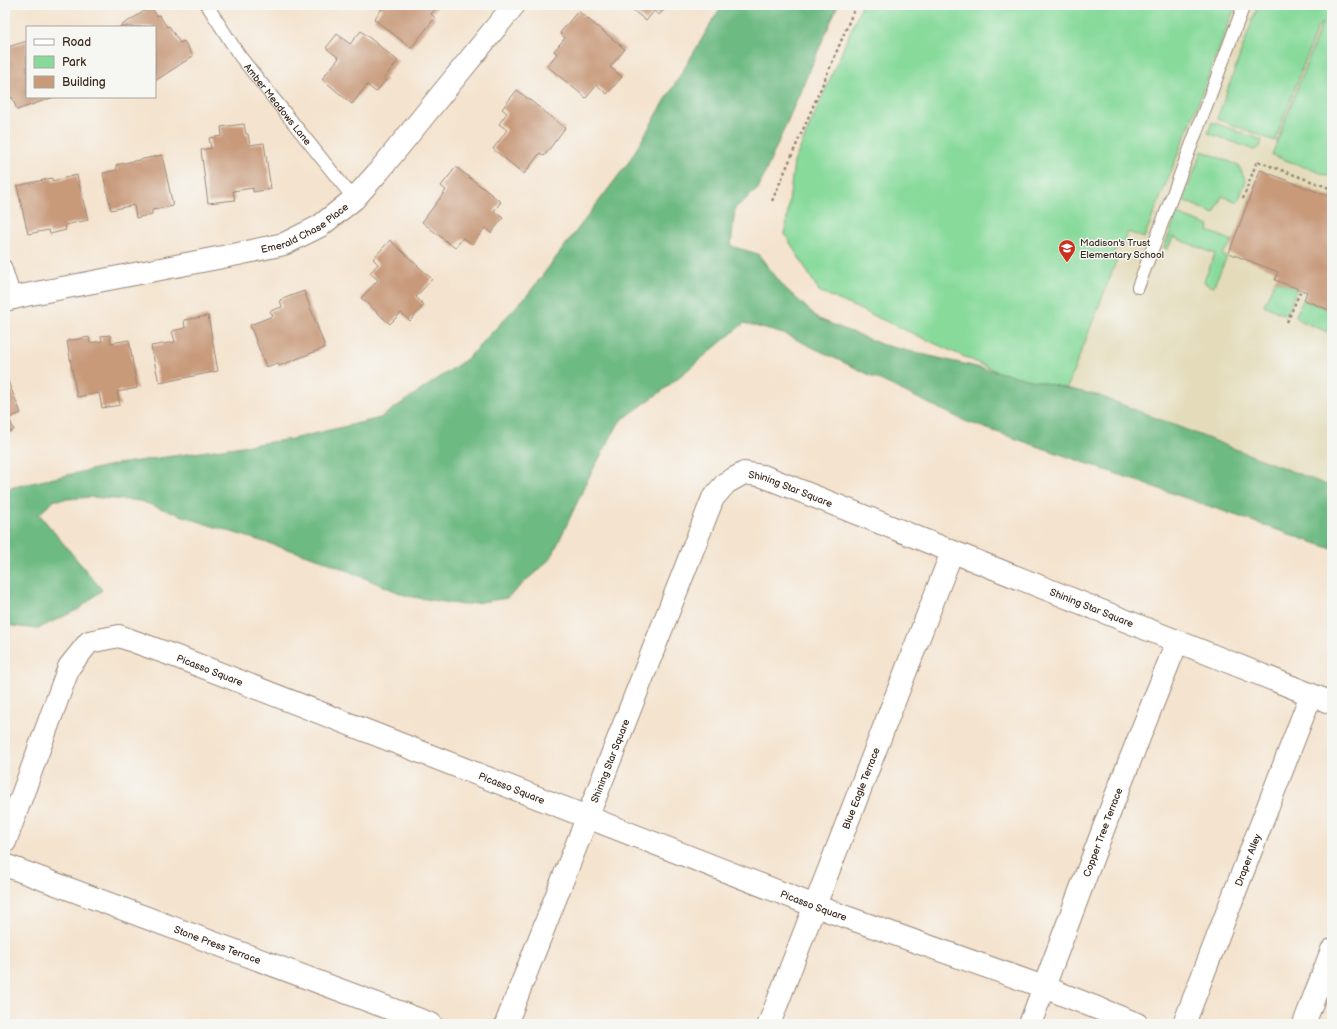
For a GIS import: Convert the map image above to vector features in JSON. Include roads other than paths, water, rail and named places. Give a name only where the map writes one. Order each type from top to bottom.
[{"type":"street","name":"Emerald Chase Place","points":[[10,299],[284,244],[320,226],[354,199],[379,171],[514,5]]},
{"type":"street","name":"Shining Star Square","points":[[506,1024],[713,498],[726,483],[744,473],[763,476],[1332,703]]},
{"type":"street","name":"Blue Eagle Terrace","points":[[769,1024],[952,552]]},
{"type":"street","name":"Picasso Square","points":[[5,842],[69,667],[89,642],[119,636],[180,658],[815,906],[1044,988],[1137,1024]]},
{"type":"street","name":"Copper Tree Terrace","points":[[1030,1024],[1115,798],[1178,642]]},
{"type":"street","name":"Draper Alley","points":[[1184,1024],[1311,695]]},
{"type":"street","name":"Stone Press Terrace","points":[[5,865],[431,1024]]},
{"type":"street","points":[[1304,1024],[1332,950]]},
{"type":"lane","name":"Amber Meadows Lane","points":[[207,5],[239,55],[354,199]]},
{"type":"lane","points":[[1138,287],[1244,5]]},
{"type":"lane","points":[[5,266],[10,299]]},
{"type":"place","name":"Madison's Trust Elementary School","points":[[1067,263]]}]
